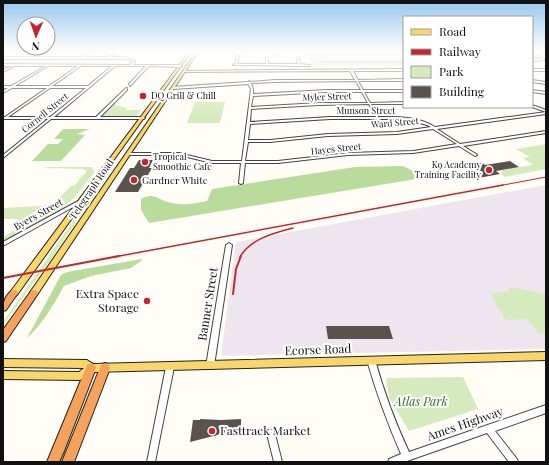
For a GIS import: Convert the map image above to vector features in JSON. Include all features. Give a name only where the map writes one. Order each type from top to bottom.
[{"type":"highway","name":"Telegraph Road","points":[[3,308],[14,293]]},
{"type":"highway","name":"Telegraph Road","points":[[3,338],[34,293]]},
{"type":"highway","points":[[53,462],[63,441],[91,368]]},
{"type":"highway","points":[[68,462],[105,368]]},
{"type":"main road","name":"Telegraph Road","points":[[34,293],[182,75]]},
{"type":"main road","name":"Telegraph Road","points":[[14,293],[174,76]]},
{"type":"main road","points":[[173,88],[168,88],[175,78],[174,76]]},
{"type":"main road","points":[[142,133],[141,130],[149,118],[143,118]]},
{"type":"main road","points":[[128,154],[122,153],[135,135],[137,126]]},
{"type":"main road","points":[[108,165],[119,167]]},
{"type":"main road","name":"Ecorse Road","points":[[3,375],[80,376],[91,368],[546,356]]},
{"type":"main road","name":"Ecorse Road","points":[[6,363],[87,364],[91,368]]},
{"type":"street","points":[[3,92],[34,74]]},
{"type":"street","points":[[4,118],[69,74]]},
{"type":"street","name":"Cornell Street","points":[[3,157],[104,74]]},
{"type":"street","points":[[130,85],[141,74]]},
{"type":"street","points":[[353,74],[377,117]]},
{"type":"street","points":[[173,88],[282,80],[403,80]]},
{"type":"street","points":[[533,81],[546,83]]},
{"type":"street","points":[[241,183],[252,87],[250,82]]},
{"type":"street","points":[[3,87],[88,87]]},
{"type":"street","points":[[97,118],[126,89]]},
{"type":"street","points":[[251,95],[316,92],[403,91]]},
{"type":"street","points":[[533,91],[546,93]]},
{"type":"street","name":"Myler Street","points":[[250,108],[320,104],[403,103]]},
{"type":"street","points":[[533,106],[546,112]]},
{"type":"street","name":"Ward Street","points":[[246,141],[388,133],[546,112]]},
{"type":"street","name":"Munson Street","points":[[248,124],[323,118],[377,117],[414,119],[433,128],[475,156]]},
{"type":"street","points":[[4,118],[143,118]]},
{"type":"street","name":"Hayes Street","points":[[128,154],[179,154],[209,162],[243,163],[293,161],[348,154],[406,153],[546,132]]},
{"type":"street","name":"Byers Street","points":[[3,244],[82,200]]},
{"type":"street","name":"Banner Street","points":[[210,366],[229,245]]},
{"type":"street","points":[[372,360],[379,388],[390,419],[408,457]]},
{"type":"street","points":[[151,462],[170,367]]},
{"type":"street","name":"Ames Highway","points":[[392,462],[546,410]]},
{"type":"street","points":[[489,429],[514,462]]},
{"type":"street","points":[[271,434],[278,462]]},
{"type":"shaded area","points":[[546,185],[546,349],[221,356],[236,242]]},
{"type":"green space","points":[[195,102],[225,102],[220,123],[187,123]]},
{"type":"green space","points":[[114,104],[127,108],[126,110],[141,110],[137,116],[103,116]]},
{"type":"green space","points":[[63,129],[90,129],[77,134],[85,135],[61,161],[32,161],[48,144],[58,144],[63,139],[54,139]]},
{"type":"green space","points":[[546,144],[546,169],[505,177],[501,174],[502,170],[533,165],[523,158],[530,157],[516,149]]},
{"type":"green space","points":[[402,166],[411,170],[416,179],[149,223],[141,210],[141,199],[149,196],[173,203],[192,204],[207,201],[212,189],[355,167]]},
{"type":"green space","points":[[93,167],[92,169],[95,171],[75,197],[63,208],[3,241],[3,237],[13,231],[22,222],[17,222],[18,219],[3,219],[3,208],[50,205],[71,186],[74,186],[80,179],[77,178],[81,178],[87,171],[83,169],[44,168]]},
{"type":"green space","points":[[110,168],[112,169],[51,259],[3,325],[3,322]]},
{"type":"green space","points":[[142,259],[131,268],[91,276],[64,286],[43,321],[27,338],[61,275],[67,272]]},
{"type":"green space","points":[[510,287],[546,294],[546,333],[539,334],[527,319],[506,320],[494,301],[492,293],[509,292],[508,288]]},
{"type":"green space","name":"Atlas Park","points":[[463,377],[478,409],[409,431],[389,398],[386,378]]},
{"type":"green space","points":[[90,388],[91,389],[62,462],[58,462],[63,454]]},
{"type":"building","name":"Gardner White","points":[[139,160],[153,160],[149,168],[152,168],[138,192],[115,192],[130,168],[134,168]]},
{"type":"building","name":"K9 Academy Training Facility","points":[[510,161],[519,167],[496,171],[500,174],[473,179],[464,172],[480,170],[472,164],[481,162],[485,165]]},
{"type":"building","points":[[326,326],[389,326],[393,339],[328,339]]},
{"type":"building","name":"Fasttrack Market","points":[[241,419],[241,429],[190,442],[193,420]]},
{"type":"railway","points":[[498,186],[546,177]]},
{"type":"railway","points":[[114,257],[503,185]]},
{"type":"railway","points":[[240,257],[244,251],[256,241],[293,228]]},
{"type":"railway","points":[[3,278],[119,256]]},
{"type":"railway","points":[[233,294],[236,269],[241,256]]},
{"type":"place","name":"DQ Grill & Chill","points":[[143,96]]},
{"type":"place","name":"Tropical Smoothie Cafe","points":[[145,162]]},
{"type":"place","name":"K9 Academy Training Facility","points":[[489,170]]},
{"type":"place","name":"Gardner White","points":[[134,180]]},
{"type":"place","name":"Extra Space Storage","points":[[147,301]]},
{"type":"place","name":"Fasttrack Market","points":[[212,431]]}]
